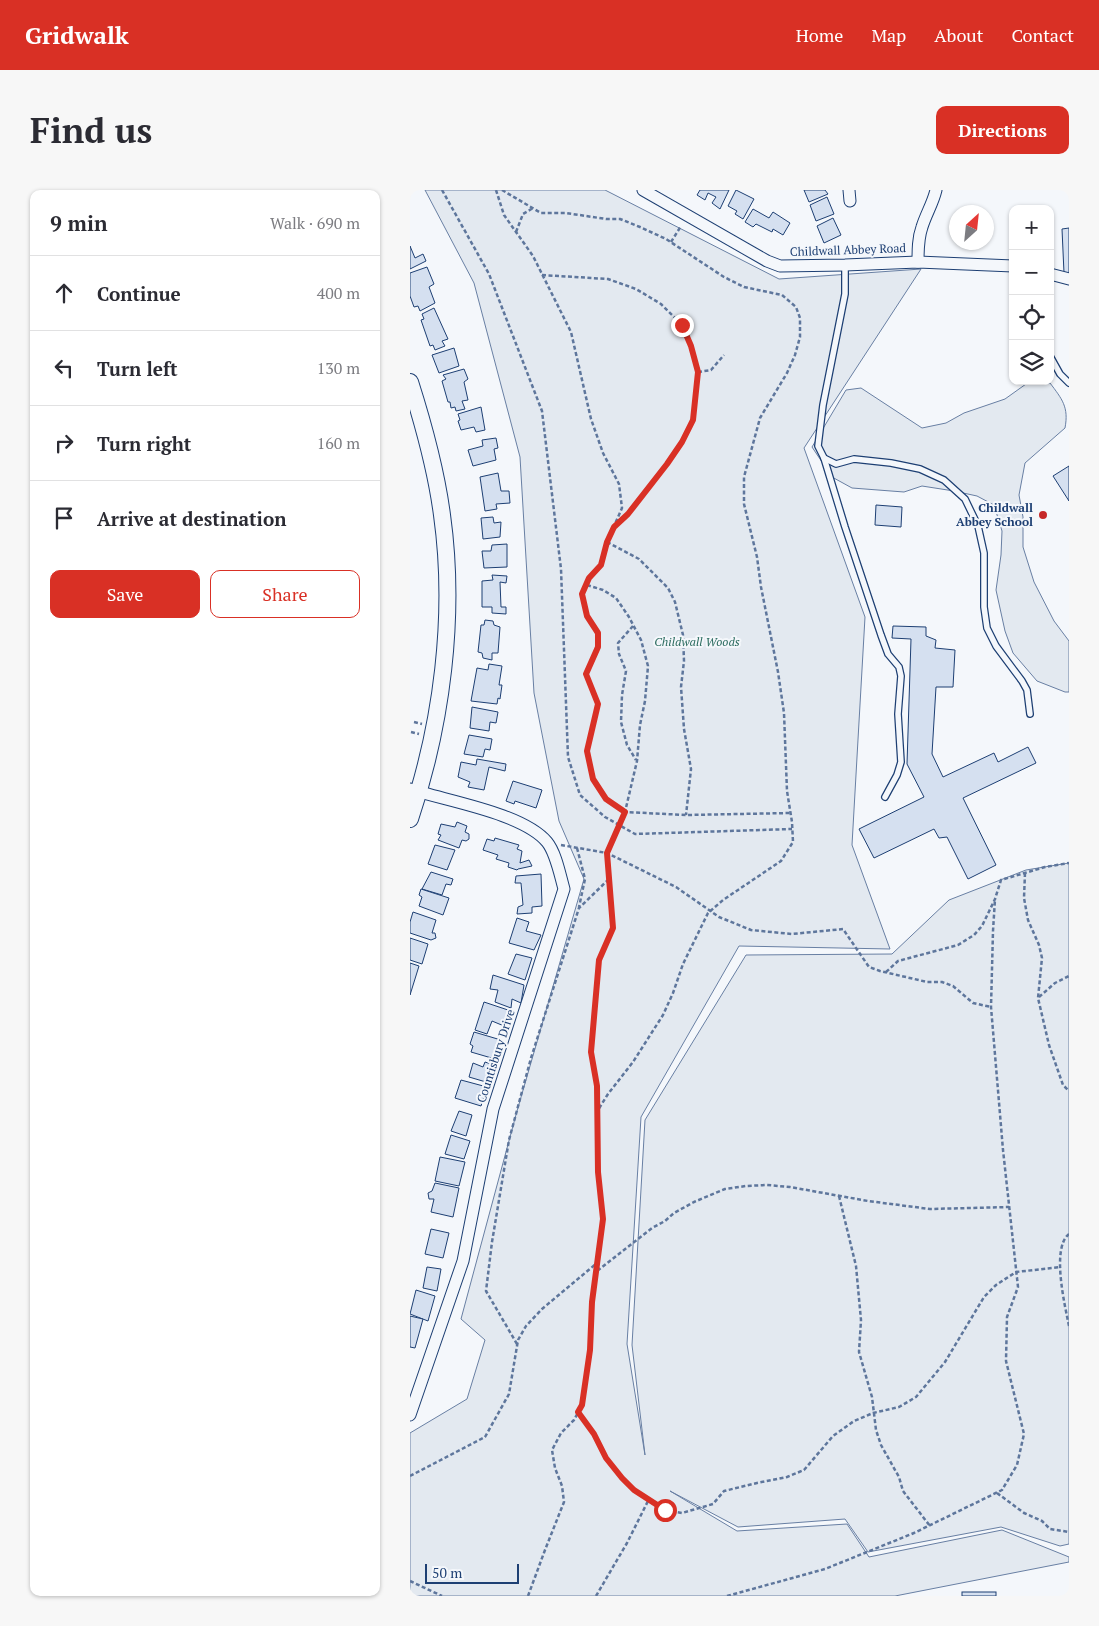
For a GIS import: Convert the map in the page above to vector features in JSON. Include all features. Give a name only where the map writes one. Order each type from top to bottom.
[{"type":"street","name":"Childwall Abbey Road","points":[[643,190],[767,261],[780,266],[918,262],[1009,266]]},
{"type":"street","points":[[918,262],[920,233],[936,190]]},
{"type":"street","points":[[1054,275],[1069,279]]},
{"type":"street","points":[[410,382],[422,418],[434,465],[442,516],[447,580],[443,678],[430,747],[414,791],[410,819]]},
{"type":"street","name":"Countisbury Drive","points":[[410,1415],[463,1261],[493,1109],[564,889],[558,866],[548,843],[529,827],[508,818],[414,791]]},
{"type":"lane","points":[[845,265],[845,294],[823,405],[818,446],[824,458],[844,527],[881,635],[888,654],[899,666],[901,676],[898,714],[901,762],[897,775],[885,797]]},
{"type":"lane","points":[[1054,363],[1060,374],[1069,383]]},
{"type":"lane","points":[[824,458],[836,464],[854,459],[920,468],[944,480],[965,499],[978,526],[984,553],[984,607],[987,628],[996,646],[1028,690],[1030,714]]},
{"type":"path","points":[[442,190],[489,274],[542,411],[561,569],[568,757],[580,795],[605,817],[635,834],[792,829]]},
{"type":"path","points":[[496,190],[504,215],[533,256],[571,332],[591,419],[603,453],[619,484],[622,508],[607,542],[601,565],[589,578],[582,594],[587,616],[598,633],[598,647],[586,674],[598,704],[587,751],[593,779],[606,799],[625,812],[686,814],[791,813]]},
{"type":"path","points":[[502,190],[541,213],[566,213],[606,219],[620,219],[671,243],[724,277],[744,287],[782,296],[796,307],[800,318],[800,337],[795,355],[787,373],[760,418],[744,477],[744,504],[757,557],[784,713],[787,791],[793,842],[781,860],[723,900],[708,913],[683,964],[663,1015],[633,1062],[598,1110]]},
{"type":"path","points":[[516,232],[523,214],[533,208]]},
{"type":"path","points":[[671,243],[687,216]]},
{"type":"path","points":[[542,275],[608,279],[636,289],[661,304],[682,325],[691,346],[698,372],[693,420],[682,442],[667,464],[628,514],[614,527]]},
{"type":"path","points":[[698,372],[711,370],[724,355]]},
{"type":"path","points":[[607,542],[639,559],[668,588],[676,602],[683,635],[684,661],[681,687],[684,730],[691,769],[686,814]]},
{"type":"path","points":[[527,1595],[564,1502],[562,1486],[555,1468],[552,1450],[561,1432],[574,1420],[582,1405],[590,1350],[592,1302],[603,1219],[598,1172],[597,1086],[591,1052],[599,960],[613,928],[607,853],[625,812],[637,762],[648,666],[640,640],[616,598],[603,590],[586,584]]},
{"type":"path","points":[[633,626],[618,643],[619,654],[626,671],[622,695],[621,722],[627,745],[637,762]]},
{"type":"path","points":[[548,843],[607,853],[676,887],[719,917],[751,930],[792,934],[842,929],[869,967],[927,982],[942,982],[953,986],[973,1003],[991,1007]]},
{"type":"path","points":[[517,1344],[486,1292],[492,1242],[509,1140],[531,1058],[579,908],[584,879],[577,848]]},
{"type":"path","points":[[726,1596],[825,1569],[930,1526],[1002,1490],[1017,1465],[1024,1434],[1006,1360],[1007,1318],[1018,1287],[991,1007],[992,931],[995,899],[1000,880],[1045,867],[1069,864]]},
{"type":"path","points":[[1025,873],[1024,898],[1028,920],[1039,945],[1042,958],[1038,998],[1048,1045],[1063,1085],[1069,1091]]},
{"type":"path","points":[[579,908],[609,880]]},
{"type":"path","points":[[886,972],[898,961],[958,945],[974,935],[982,926],[995,899]]},
{"type":"path","points":[[1038,998],[1055,983],[1069,976]]},
{"type":"path","points":[[597,1271],[674,1213],[694,1202],[726,1189],[767,1185],[790,1187],[930,1209],[1009,1207]]},
{"type":"path","points":[[839,1196],[856,1266],[861,1320],[859,1352],[872,1396],[873,1414],[881,1445],[899,1476],[903,1491],[930,1526]]},
{"type":"path","points":[[1069,1234],[1062,1244],[1061,1267],[1061,1291],[1069,1326]]},
{"type":"path","points":[[410,1476],[485,1437],[510,1394],[517,1344],[526,1326],[542,1309],[597,1263]]},
{"type":"path","points":[[578,1412],[594,1434],[606,1458],[634,1490],[665,1510],[682,1513],[713,1504],[724,1491],[757,1482],[787,1477],[804,1470],[833,1436],[854,1421],[899,1407],[916,1397],[955,1347],[984,1297],[996,1285],[1016,1272],[1061,1267]]},
{"type":"path","points":[[997,1493],[1024,1513],[1042,1521],[1050,1529],[1069,1532]]},
{"type":"path","points":[[596,1596],[649,1499]]},
{"type":"path","points":[[410,1581],[442,1596]]},
{"type":"green space","name":"Childwall Woods","points":[[425,190],[605,190],[779,279],[921,269],[804,448],[865,617],[852,845],[890,949],[739,946],[641,1117],[627,1344],[645,1455],[632,1345],[645,1120],[746,955],[892,954],[949,900],[1026,870],[1069,863],[1069,1544],[1060,1546],[1001,1527],[868,1552],[845,1519],[738,1527],[670,1491],[737,1531],[847,1524],[869,1557],[1002,1530],[1069,1557],[1069,1562],[895,1596],[410,1596],[410,1433],[467,1399],[485,1340],[461,1319],[517,1111],[584,879],[559,821],[534,693],[520,457],[474,283]]},
{"type":"green space","points":[[1025,385],[1051,385],[1064,404],[1066,414],[1065,428],[1025,463],[1019,495],[1023,517],[1023,547],[1034,582],[1054,621],[1069,641],[1069,692],[1037,681],[1013,653],[1005,631],[996,590],[1002,531],[994,505],[977,496],[922,486],[904,492],[852,488],[832,477],[812,447],[846,390],[861,388],[922,428],[946,423],[964,413],[1005,399]]},
{"type":"building","points":[[700,190],[729,190],[720,209],[712,203],[716,197],[708,193],[705,200],[697,195]]},
{"type":"building","points":[[736,190],[754,199],[743,219],[735,214],[737,211],[728,206]]},
{"type":"building","points":[[804,190],[825,190],[828,194],[809,202]]},
{"type":"building","points":[[827,197],[834,214],[816,221],[810,205]]},
{"type":"building","points":[[753,209],[769,218],[773,212],[790,223],[783,235],[773,229],[772,232],[756,224],[753,227],[745,222]]},
{"type":"building","points":[[833,218],[841,235],[824,243],[817,226]]},
{"type":"building","points":[[1069,228],[1069,273],[1064,273],[1062,229]]},
{"type":"building","points":[[410,246],[415,258],[423,254],[426,261],[410,269]]},
{"type":"building","points":[[427,267],[434,284],[429,287],[435,303],[420,311],[418,306],[414,307],[410,296],[410,273]]},
{"type":"building","points":[[434,308],[448,339],[442,341],[445,346],[435,350],[433,345],[430,346],[421,320],[424,319],[422,314]]},
{"type":"building","points":[[454,348],[459,366],[439,373],[432,355]]},
{"type":"building","points":[[464,369],[468,379],[464,382],[468,400],[462,401],[465,409],[456,411],[455,407],[451,408],[450,402],[448,402],[442,381],[446,379],[443,375]]},
{"type":"building","points":[[481,407],[485,430],[476,432],[474,427],[461,430],[458,414]]},
{"type":"building","points":[[496,438],[498,448],[494,449],[496,460],[473,466],[468,450],[483,446],[482,440]]},
{"type":"building","points":[[1069,466],[1069,501],[1053,476]]},
{"type":"building","points":[[498,473],[501,491],[509,491],[510,503],[496,504],[497,509],[485,511],[480,477]]},
{"type":"building","points":[[876,505],[902,507],[901,527],[875,525]]},
{"type":"building","points":[[493,517],[494,523],[501,522],[500,537],[483,539],[481,518]]},
{"type":"building","points":[[507,544],[507,567],[484,568],[482,551],[491,551],[492,545]]},
{"type":"building","points":[[492,575],[507,576],[506,583],[500,582],[501,607],[506,607],[506,614],[492,613],[492,607],[482,607],[482,581],[493,580]]},
{"type":"building","points":[[485,620],[493,621],[494,625],[500,627],[498,653],[492,653],[492,660],[483,658],[482,653],[478,652],[481,625],[484,625]]},
{"type":"building","points":[[893,626],[926,627],[926,636],[936,640],[935,648],[955,650],[953,687],[936,687],[932,754],[943,777],[994,753],[998,762],[1028,747],[1036,763],[963,798],[996,865],[968,879],[947,837],[939,838],[934,829],[874,858],[859,829],[924,797],[907,764],[911,639],[892,638]]},
{"type":"building","points":[[489,664],[502,666],[499,685],[502,685],[500,699],[498,698],[497,704],[471,701],[477,668],[488,670]]},
{"type":"building","points":[[472,707],[498,712],[496,723],[490,722],[489,731],[470,728]]},
{"type":"building","points":[[469,735],[492,739],[490,750],[485,749],[483,757],[464,754]]},
{"type":"building","points":[[477,759],[506,764],[505,771],[489,767],[484,790],[468,787],[470,782],[458,777],[461,762],[476,765]]},
{"type":"building","points":[[513,781],[542,790],[536,808],[515,801],[514,804],[506,801]]},
{"type":"building","points":[[457,822],[467,826],[465,832],[469,834],[469,839],[466,841],[462,840],[459,848],[438,840],[441,835],[438,834],[441,824],[455,827]]},
{"type":"building","points":[[495,838],[519,845],[517,849],[522,851],[520,863],[529,860],[532,866],[517,870],[508,867],[509,863],[496,859],[498,855],[483,850],[487,839],[494,841]]},
{"type":"building","points":[[435,845],[455,850],[447,870],[428,864]]},
{"type":"building","points":[[431,872],[453,879],[451,885],[446,884],[442,895],[422,889]]},
{"type":"building","points":[[541,874],[542,906],[532,907],[532,913],[517,914],[518,907],[523,905],[521,883],[515,883],[516,876]]},
{"type":"building","points":[[421,889],[449,898],[443,915],[419,906],[422,897],[419,895]]},
{"type":"building","points":[[413,912],[436,920],[432,933],[435,933],[436,938],[431,940],[410,933],[410,922]]},
{"type":"building","points":[[517,918],[529,922],[526,931],[541,935],[534,950],[509,943]]},
{"type":"building","points":[[410,938],[428,944],[422,964],[410,960]]},
{"type":"building","points":[[516,954],[532,958],[525,980],[508,974]]},
{"type":"building","points":[[410,963],[419,966],[410,995]]},
{"type":"building","points":[[493,975],[524,985],[521,1003],[512,999],[511,1008],[495,1002],[498,990],[490,989]]},
{"type":"building","points":[[484,1002],[511,1011],[504,1026],[492,1021],[487,1034],[475,1030]]},
{"type":"building","points":[[474,1032],[501,1040],[495,1059],[471,1052],[473,1046],[470,1044]]},
{"type":"building","points":[[485,1062],[491,1064],[486,1082],[469,1077],[473,1063],[483,1067]]},
{"type":"building","points":[[461,1080],[487,1087],[481,1106],[455,1098]]},
{"type":"building","points":[[459,1111],[472,1115],[466,1136],[451,1131]]},
{"type":"building","points":[[451,1135],[470,1141],[464,1159],[445,1154]]},
{"type":"building","points":[[440,1157],[465,1162],[459,1186],[435,1181]]},
{"type":"building","points":[[435,1183],[459,1188],[453,1217],[431,1212],[434,1199],[429,1199],[428,1193],[432,1191]]},
{"type":"building","points":[[431,1229],[449,1233],[443,1258],[425,1254]]},
{"type":"building","points":[[427,1267],[441,1269],[437,1291],[423,1288]]},
{"type":"building","points":[[416,1290],[435,1296],[428,1321],[410,1314]]},
{"type":"building","points":[[410,1316],[423,1319],[415,1348],[410,1347]]},
{"type":"building","points":[[962,1592],[996,1592],[996,1596],[962,1596]]},
{"type":"place","name":"Childwall Abbey School","points":[[1043,515]]},
{"type":"route","points":[[665,1510],[634,1490],[622,1478],[606,1458],[594,1434],[578,1412],[582,1405],[590,1350],[592,1302],[603,1219],[598,1172],[597,1086],[591,1052],[599,960],[613,928],[607,853],[625,812],[606,799],[593,779],[587,751],[598,704],[586,674],[598,647],[598,633],[587,616],[582,594],[589,578],[601,565],[607,542],[614,527],[628,514],[667,464],[682,442],[693,420],[698,372],[691,346],[682,325]]}]
